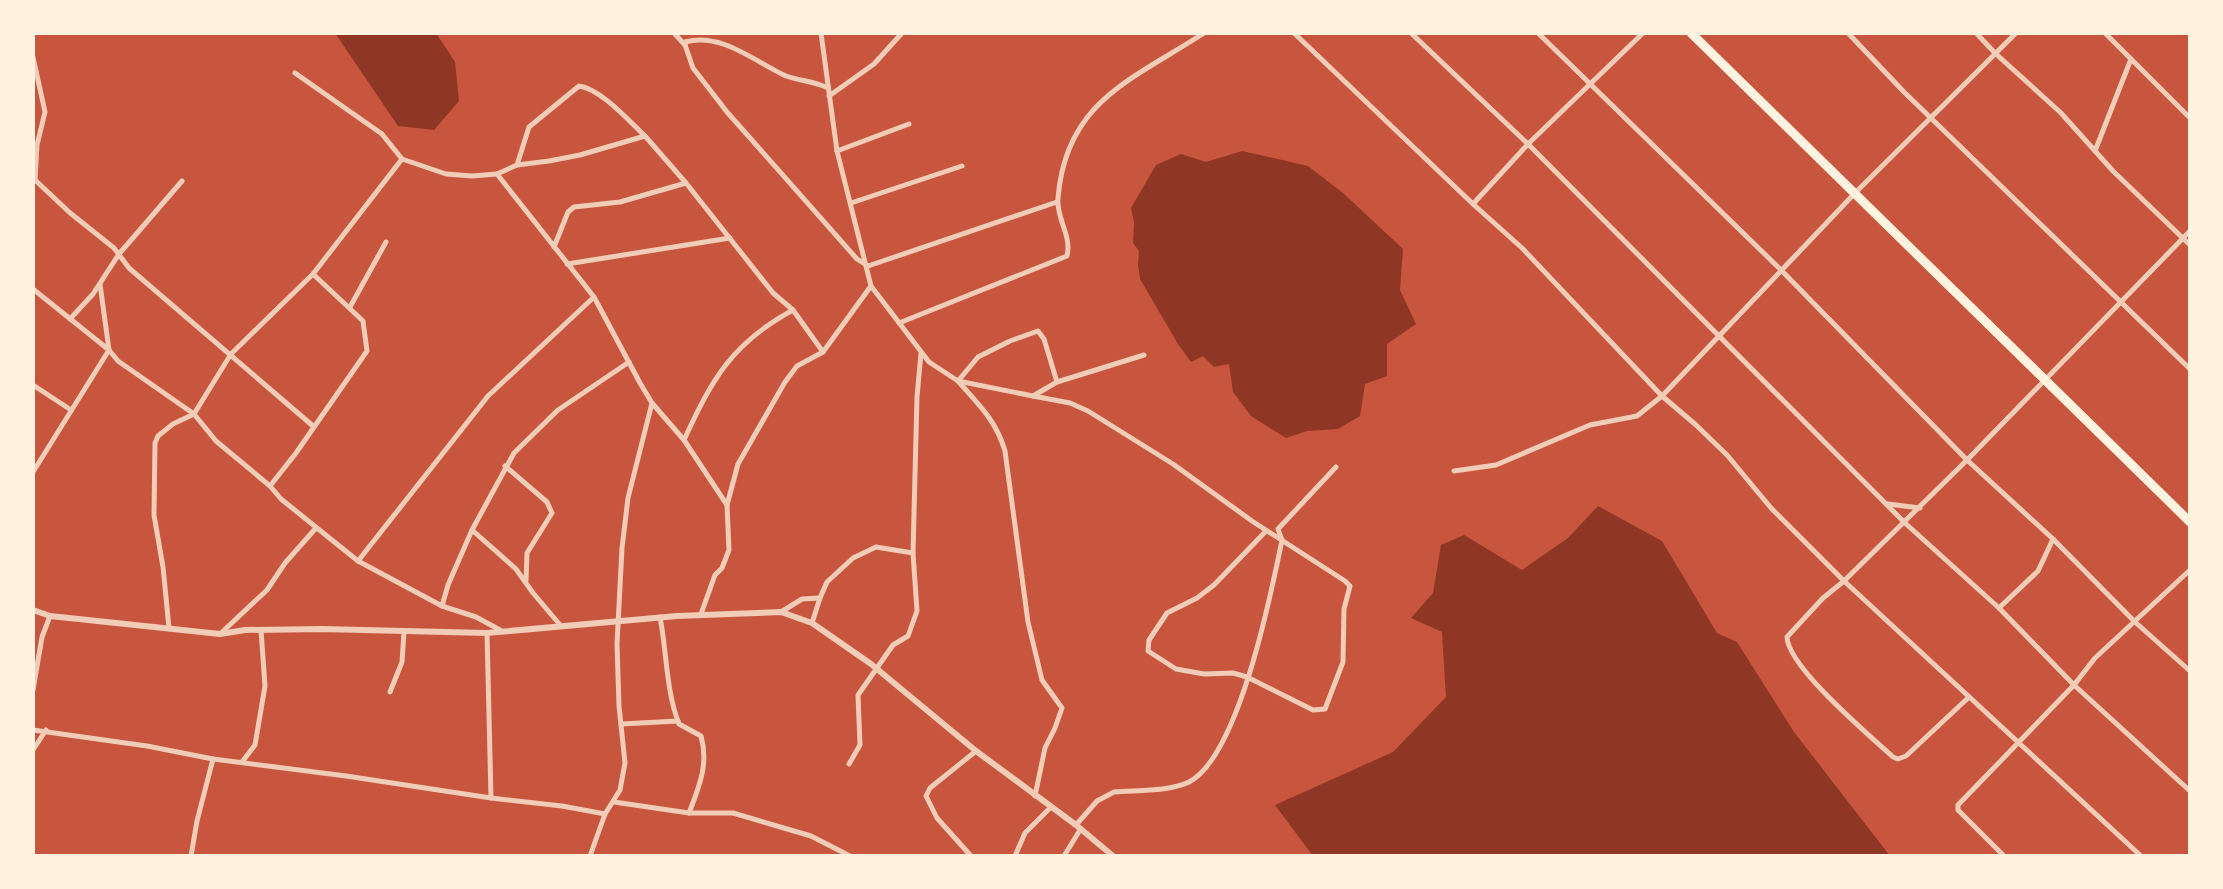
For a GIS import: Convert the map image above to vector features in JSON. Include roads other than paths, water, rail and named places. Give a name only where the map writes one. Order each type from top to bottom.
[{"type":"highway","points":[[1691,33],[2190,522]]},
{"type":"street","points":[[674,33],[685,45],[694,68],[727,112],[857,259],[868,267]]},
{"type":"street","points":[[821,33],[837,151],[871,286],[934,367],[958,381],[1070,403],[1088,411],[1189,475],[1266,531],[1342,578],[1350,586],[1344,609],[1343,662],[1325,709],[1317,710],[1233,673],[1204,674],[1176,669],[1147,651],[1167,613],[1214,585],[1266,531]]},
{"type":"street","points":[[829,96],[874,64],[902,33]]},
{"type":"street","points":[[899,323],[1067,256],[1069,241],[1057,202],[1068,147],[1087,116],[1115,89],[1204,33]]},
{"type":"street","points":[[1294,33],[1472,204],[1522,248],[1662,396],[1727,455],[1771,508],[1844,581],[2141,856]]},
{"type":"street","points":[[1411,33],[1528,144],[1905,523],[1999,608],[2074,684],[2190,790]]},
{"type":"street","points":[[1538,33],[1781,270],[1968,460],[2053,539],[2135,622],[2190,671]]},
{"type":"street","points":[[1472,204],[1528,144],[1643,33]]},
{"type":"street","points":[[1848,33],[2190,369]]},
{"type":"street","points":[[1976,33],[2061,113],[2113,171],[2190,245]]},
{"type":"street","points":[[1454,471],[1496,465],[1590,425],[1637,416],[1662,396],[1855,193],[2016,33]]},
{"type":"street","points":[[2105,33],[2190,118]]},
{"type":"street","points":[[685,45],[685,42],[698,40],[734,47],[785,75],[828,88]]},
{"type":"street","points":[[33,57],[45,112],[37,145],[34,179],[119,254],[129,268],[313,426]]},
{"type":"street","points":[[2095,151],[2131,59]]},
{"type":"street","points":[[295,73],[382,134],[402,159],[446,174],[497,174],[517,165],[570,157],[645,136]]},
{"type":"street","points":[[517,165],[529,127],[579,86],[584,86],[606,101],[645,136],[774,293],[793,310],[823,352]]},
{"type":"street","points":[[837,151],[909,124]]},
{"type":"street","points":[[169,628],[163,566],[154,515],[155,443],[158,436],[173,424],[194,414],[231,354],[313,274],[402,159]]},
{"type":"street","points":[[851,204],[962,166]]},
{"type":"street","points":[[497,174],[594,298],[652,403],[684,440],[727,505]]},
{"type":"street","points":[[70,319],[100,285],[119,254],[182,181]]},
{"type":"street","points":[[554,247],[568,212],[574,207],[620,202],[686,183]]},
{"type":"street","points":[[868,267],[1057,202]]},
{"type":"street","points":[[1969,697],[1906,756],[1898,759],[1820,688],[1787,642],[1790,632],[1968,460],[2190,231]]},
{"type":"street","points":[[567,264],[730,238]]},
{"type":"street","points":[[350,307],[386,242]]},
{"type":"street","points":[[270,486],[366,351],[363,321],[313,274]]},
{"type":"street","points":[[35,468],[109,350],[100,285]]},
{"type":"street","points":[[701,614],[715,575],[722,568],[729,550],[727,505],[738,464],[785,382],[797,366],[823,352],[871,286]]},
{"type":"street","points":[[33,289],[109,350],[118,361],[194,414],[216,441],[270,486],[281,499],[358,561],[442,606],[476,617],[500,630]]},
{"type":"street","points":[[358,561],[488,396],[594,298]]},
{"type":"street","points":[[684,440],[703,400],[729,358],[773,321],[793,310]]},
{"type":"street","points":[[958,381],[978,357],[1038,331],[1044,338],[1057,382]]},
{"type":"street","points":[[849,764],[860,745],[858,695],[893,645],[908,636],[917,611],[913,553],[917,397],[921,353]]},
{"type":"street","points":[[1033,396],[1057,382],[1144,355]]},
{"type":"street","points":[[442,606],[448,585],[472,530],[514,453],[558,410],[629,362]]},
{"type":"street","points":[[958,381],[994,423],[1005,450],[1028,622],[1042,680],[1062,708],[1045,748],[1035,796]]},
{"type":"street","points":[[33,385],[71,411]]},
{"type":"street","points":[[590,856],[605,814],[620,790],[625,763],[617,621],[628,498],[652,403]]},
{"type":"street","points":[[505,466],[547,502],[552,513],[527,553],[526,581]]},
{"type":"street","points":[[1064,856],[1078,827],[1105,795],[1181,785],[1207,768],[1224,739],[1260,635],[1282,540],[1278,528],[1336,467]]},
{"type":"street","points":[[1888,504],[1920,508]]},
{"type":"street","points":[[220,634],[267,590],[285,563],[316,528]]},
{"type":"street","points":[[472,530],[516,569],[561,626]]},
{"type":"street","points":[[1999,608],[2038,571],[2053,539]]},
{"type":"street","points":[[812,624],[827,583],[853,558],[872,548],[881,547],[913,553]]},
{"type":"street","points":[[2004,856],[1958,810],[1958,805],[2074,684],[2095,658],[2190,570]]},
{"type":"street","points":[[781,612],[802,598],[820,598]]},
{"type":"street","points":[[33,610],[50,616],[220,634],[322,629],[487,633],[701,614],[781,612],[812,624],[877,668],[976,751],[1113,856]]},
{"type":"street","points":[[33,690],[42,637],[50,616]]},
{"type":"street","points":[[660,617],[667,651],[670,698],[681,726],[701,736],[705,753],[703,776],[689,813]]},
{"type":"street","points":[[243,762],[255,745],[265,686],[261,630]]},
{"type":"street","points":[[390,692],[402,662],[404,632]]},
{"type":"street","points":[[487,633],[491,798]]},
{"type":"street","points":[[621,724],[678,721]]},
{"type":"street","points":[[33,730],[213,759],[605,814]]},
{"type":"street","points":[[33,750],[46,730]]},
{"type":"street","points":[[971,856],[937,818],[926,796],[930,788],[976,751]]},
{"type":"street","points":[[191,856],[213,759]]},
{"type":"street","points":[[614,802],[689,813],[733,813],[811,836],[850,856]]},
{"type":"street","points":[[1015,856],[1025,833],[1051,808]]}]
